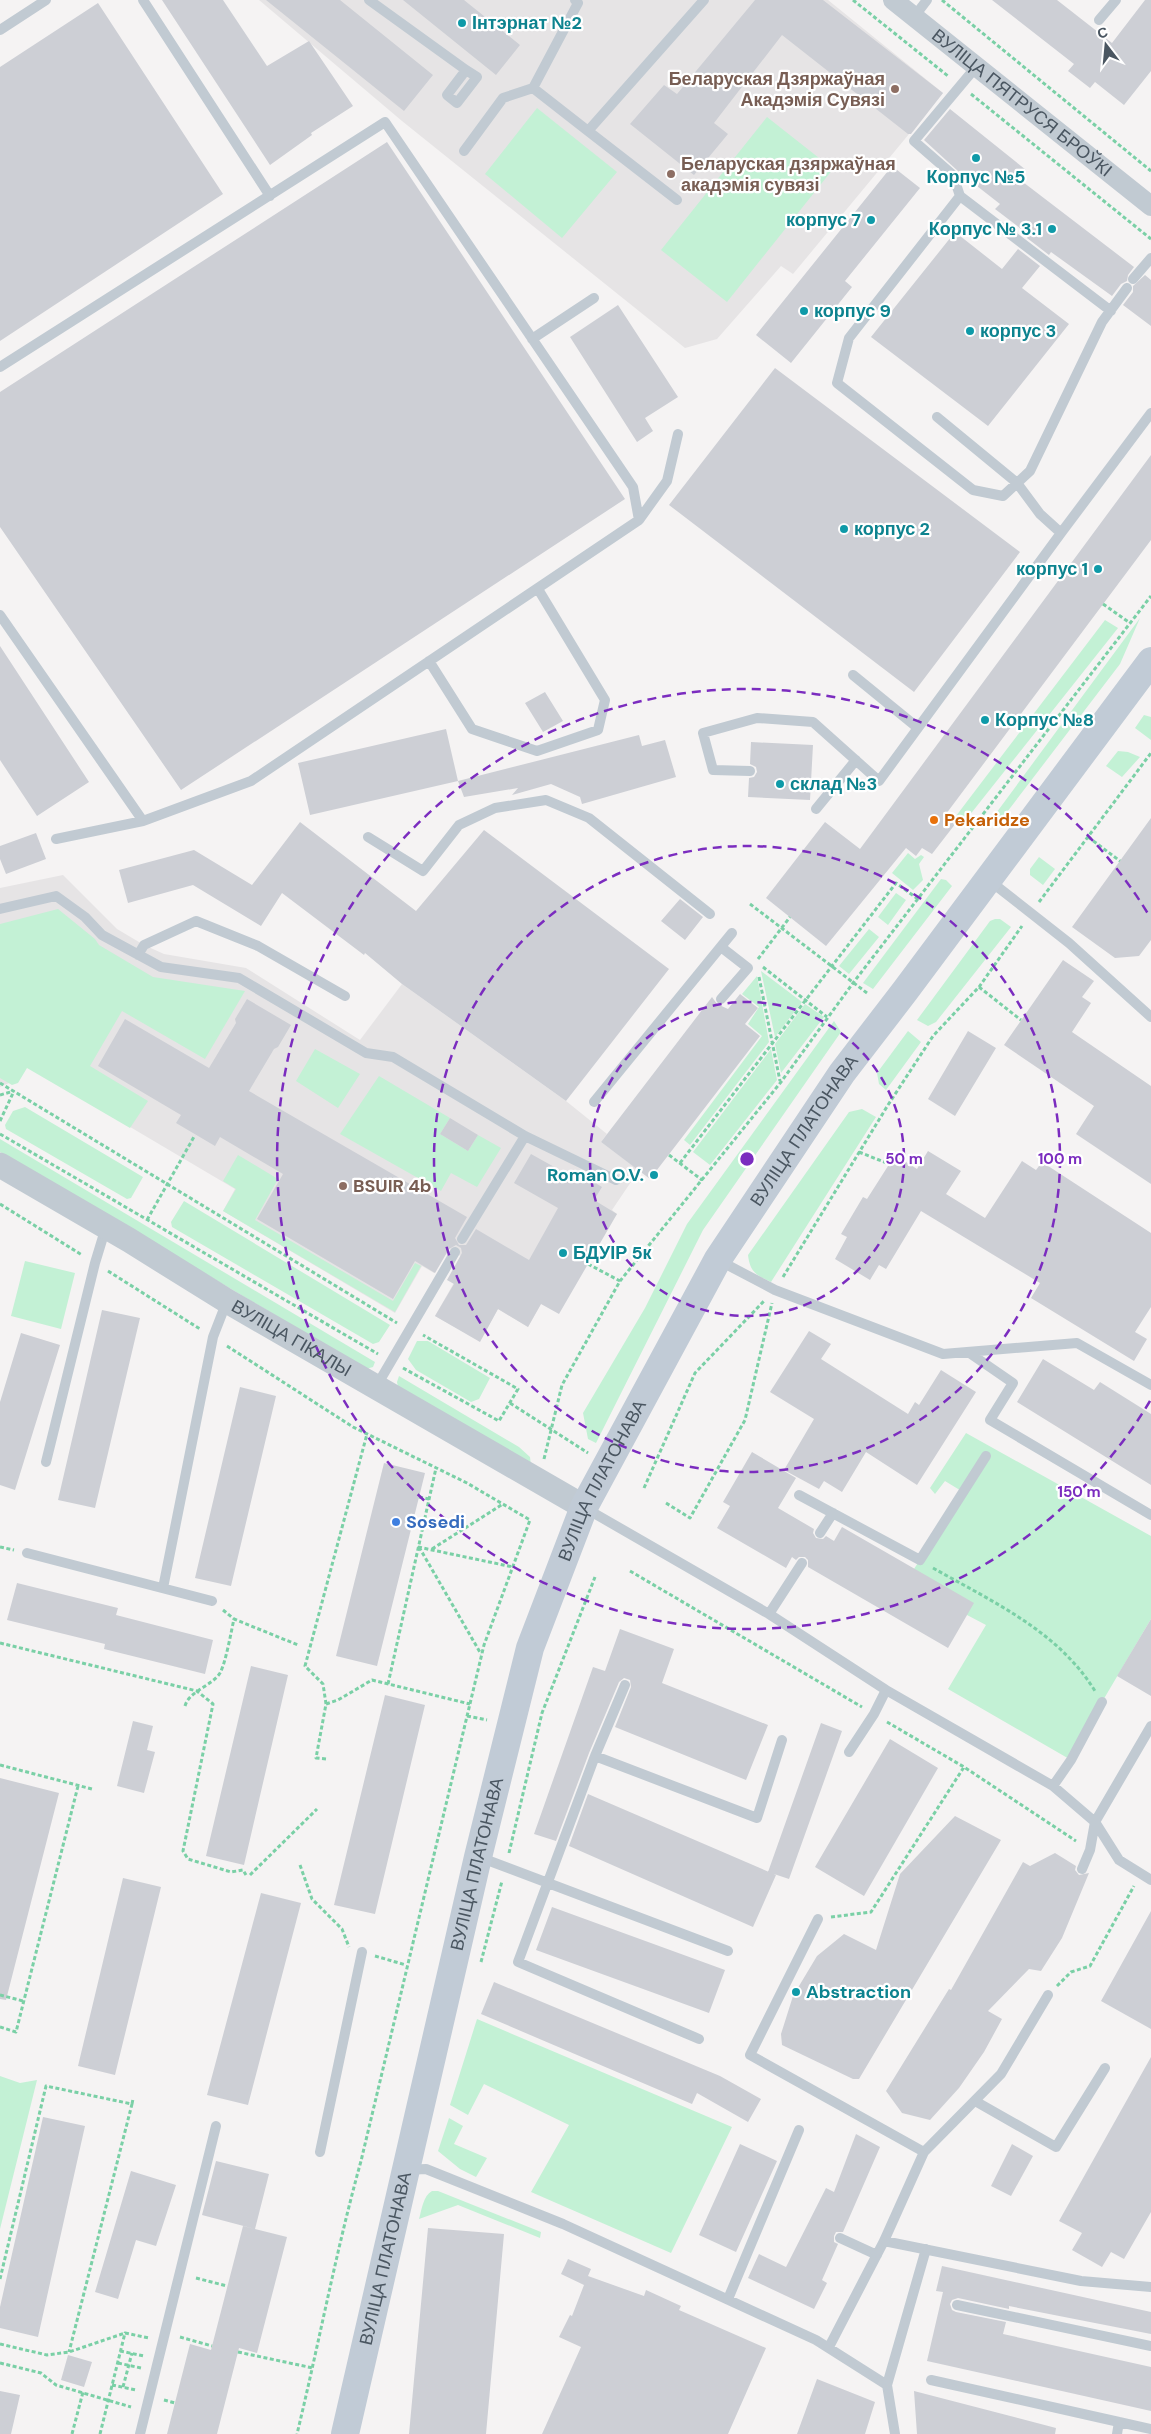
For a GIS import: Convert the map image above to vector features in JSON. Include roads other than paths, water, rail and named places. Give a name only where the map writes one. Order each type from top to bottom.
[{"type":"main road","name":"ВУЛІЦА ПЛАТОНАВА","points":[[345,2434],[478,1857],[530,1648],[584,1507],[718,1259],[842,1073],[1151,661]]},
{"type":"street","name":"ВУЛІЦА ПЯТРУСЯ БРОЎКІ","points":[[893,0],[1151,206]]},
{"type":"street","name":"ВУЛІЦА ГІКАЛЫ","points":[[0,1165],[227,1301],[584,1507]]},
{"type":"lane","points":[[0,30],[46,0]]},
{"type":"lane","points":[[143,0],[270,196]]},
{"type":"lane","points":[[369,0],[466,70]]},
{"type":"lane","points":[[464,151],[503,98],[533,88],[578,2],[575,0]]},
{"type":"lane","points":[[588,131],[704,0]]},
{"type":"lane","points":[[914,17],[927,0]]},
{"type":"lane","points":[[1100,20],[1116,0]]},
{"type":"lane","points":[[976,67],[914,141],[953,175],[960,196],[1111,311]]},
{"type":"lane","points":[[533,88],[677,200]]},
{"type":"lane","points":[[0,367],[385,122],[633,487],[639,520]]},
{"type":"lane","points":[[960,196],[849,338],[837,383],[973,490],[1003,496],[1030,471],[1102,322],[1127,288]]},
{"type":"lane","points":[[1133,279],[1151,258]]},
{"type":"lane","points":[[532,339],[594,298]]},
{"type":"lane","points":[[750,771],[713,770],[702,733],[756,718],[813,722],[879,781],[1151,413]]},
{"type":"lane","points":[[937,417],[1017,483],[1040,514],[1061,533]]},
{"type":"lane","points":[[56,839],[143,821],[251,781],[639,520],[667,480],[678,434]]},
{"type":"lane","points":[[429,661],[472,729],[537,751],[598,730],[605,700],[538,589]]},
{"type":"lane","points":[[0,615],[143,821]]},
{"type":"lane","points":[[853,676],[918,728]]},
{"type":"lane","points":[[816,809],[856,760]]},
{"type":"lane","points":[[368,837],[423,871],[459,825],[496,808],[546,800],[589,818],[710,914]]},
{"type":"lane","points":[[987,879],[1070,943],[1149,1012]]},
{"type":"lane","points":[[0,909],[56,896],[85,918],[102,935],[138,955],[162,967],[239,978],[366,1053],[393,1057],[525,1136],[616,1180]]},
{"type":"lane","points":[[138,955],[144,946],[196,921],[258,946],[345,996]]},
{"type":"lane","points":[[594,1102],[732,933]]},
{"type":"lane","points":[[721,947],[748,968],[721,999]]},
{"type":"lane","points":[[462,1239],[525,1136]]},
{"type":"lane","points":[[46,1462],[95,1263],[106,1228]]},
{"type":"lane","points":[[376,1388],[455,1252]]},
{"type":"lane","points":[[718,1259],[775,1290],[943,1354],[1077,1343],[1151,1385]]},
{"type":"lane","points":[[163,1588],[213,1337],[227,1301]]},
{"type":"lane","points":[[968,1352],[1013,1383],[990,1420],[1151,1515]]},
{"type":"lane","points":[[799,1495],[920,1560],[986,1456]]},
{"type":"lane","points":[[584,1507],[769,1614],[886,1690],[1053,1786],[1095,1822],[1119,1860],[1151,1880]]},
{"type":"lane","points":[[820,1533],[833,1513]]},
{"type":"lane","points":[[28,1553],[212,1601]]},
{"type":"lane","points":[[769,1614],[802,1563]]},
{"type":"lane","points":[[625,1684],[595,1756],[518,1962],[699,2039]]},
{"type":"lane","points":[[849,1752],[874,1714],[886,1690]]},
{"type":"lane","points":[[1053,1786],[1071,1760],[1102,1702]]},
{"type":"lane","points":[[1082,1869],[1090,1850],[1095,1822],[1151,1726]]},
{"type":"lane","points":[[595,1756],[757,1818],[782,1740]]},
{"type":"lane","points":[[478,1857],[728,1951]]},
{"type":"lane","points":[[818,1919],[750,2055],[924,2152]]},
{"type":"lane","points":[[320,2152],[362,1952]]},
{"type":"lane","points":[[829,2347],[884,2241],[924,2152],[1001,2074],[1048,1995]]},
{"type":"lane","points":[[975,2101],[1056,2147],[1105,2068]]},
{"type":"lane","points":[[140,2434],[152,2393],[162,2341],[216,2126]]},
{"type":"lane","points":[[728,2299],[799,2130]]},
{"type":"lane","points":[[405,2170],[426,2169],[563,2224],[829,2347],[887,2385]]},
{"type":"lane","points":[[840,2238],[877,2255]]},
{"type":"lane","points":[[884,2241],[1081,2282],[1151,2287]]},
{"type":"lane","points":[[895,2434],[887,2385],[926,2249]]},
{"type":"lane","points":[[957,2305],[1151,2346]]},
{"type":"lane","points":[[931,2380],[1151,2430]]},
{"type":"lane","points":[[1117,2434],[1119,2422]]},
{"type":"place","name":"Інтэрнат №2","points":[[462,23]]},
{"type":"place","name":"Беларуская Дзяржаўная Акадэмія Сувязі","points":[[895,89]]},
{"type":"place","name":"Корпус №5","points":[[976,158]]},
{"type":"place","name":"Беларуская дзяржаўная акадэмія сувязі","points":[[671,174]]},
{"type":"place","name":"корпус 7","points":[[871,220]]},
{"type":"place","name":"Корпус № 3.1","points":[[1052,229]]},
{"type":"place","name":"корпус 9","points":[[804,311]]},
{"type":"place","name":"корпус 3","points":[[970,331]]},
{"type":"place","name":"корпус 2","points":[[844,529]]},
{"type":"place","name":"корпус 1","points":[[1098,569]]},
{"type":"place","name":"Корпус №8","points":[[985,720]]},
{"type":"place","name":"склад №3","points":[[780,784]]},
{"type":"place","name":"Pekaridze","points":[[934,820]]},
{"type":"place","name":"Roman O.V.","points":[[654,1175]]},
{"type":"place","name":"BSUIR 4b","points":[[343,1186]]},
{"type":"place","name":"БДУІР 5к","points":[[563,1253]]},
{"type":"place","name":"Sosedi","points":[[396,1522]]},
{"type":"place","name":"Abstraction","points":[[796,1992]]}]
